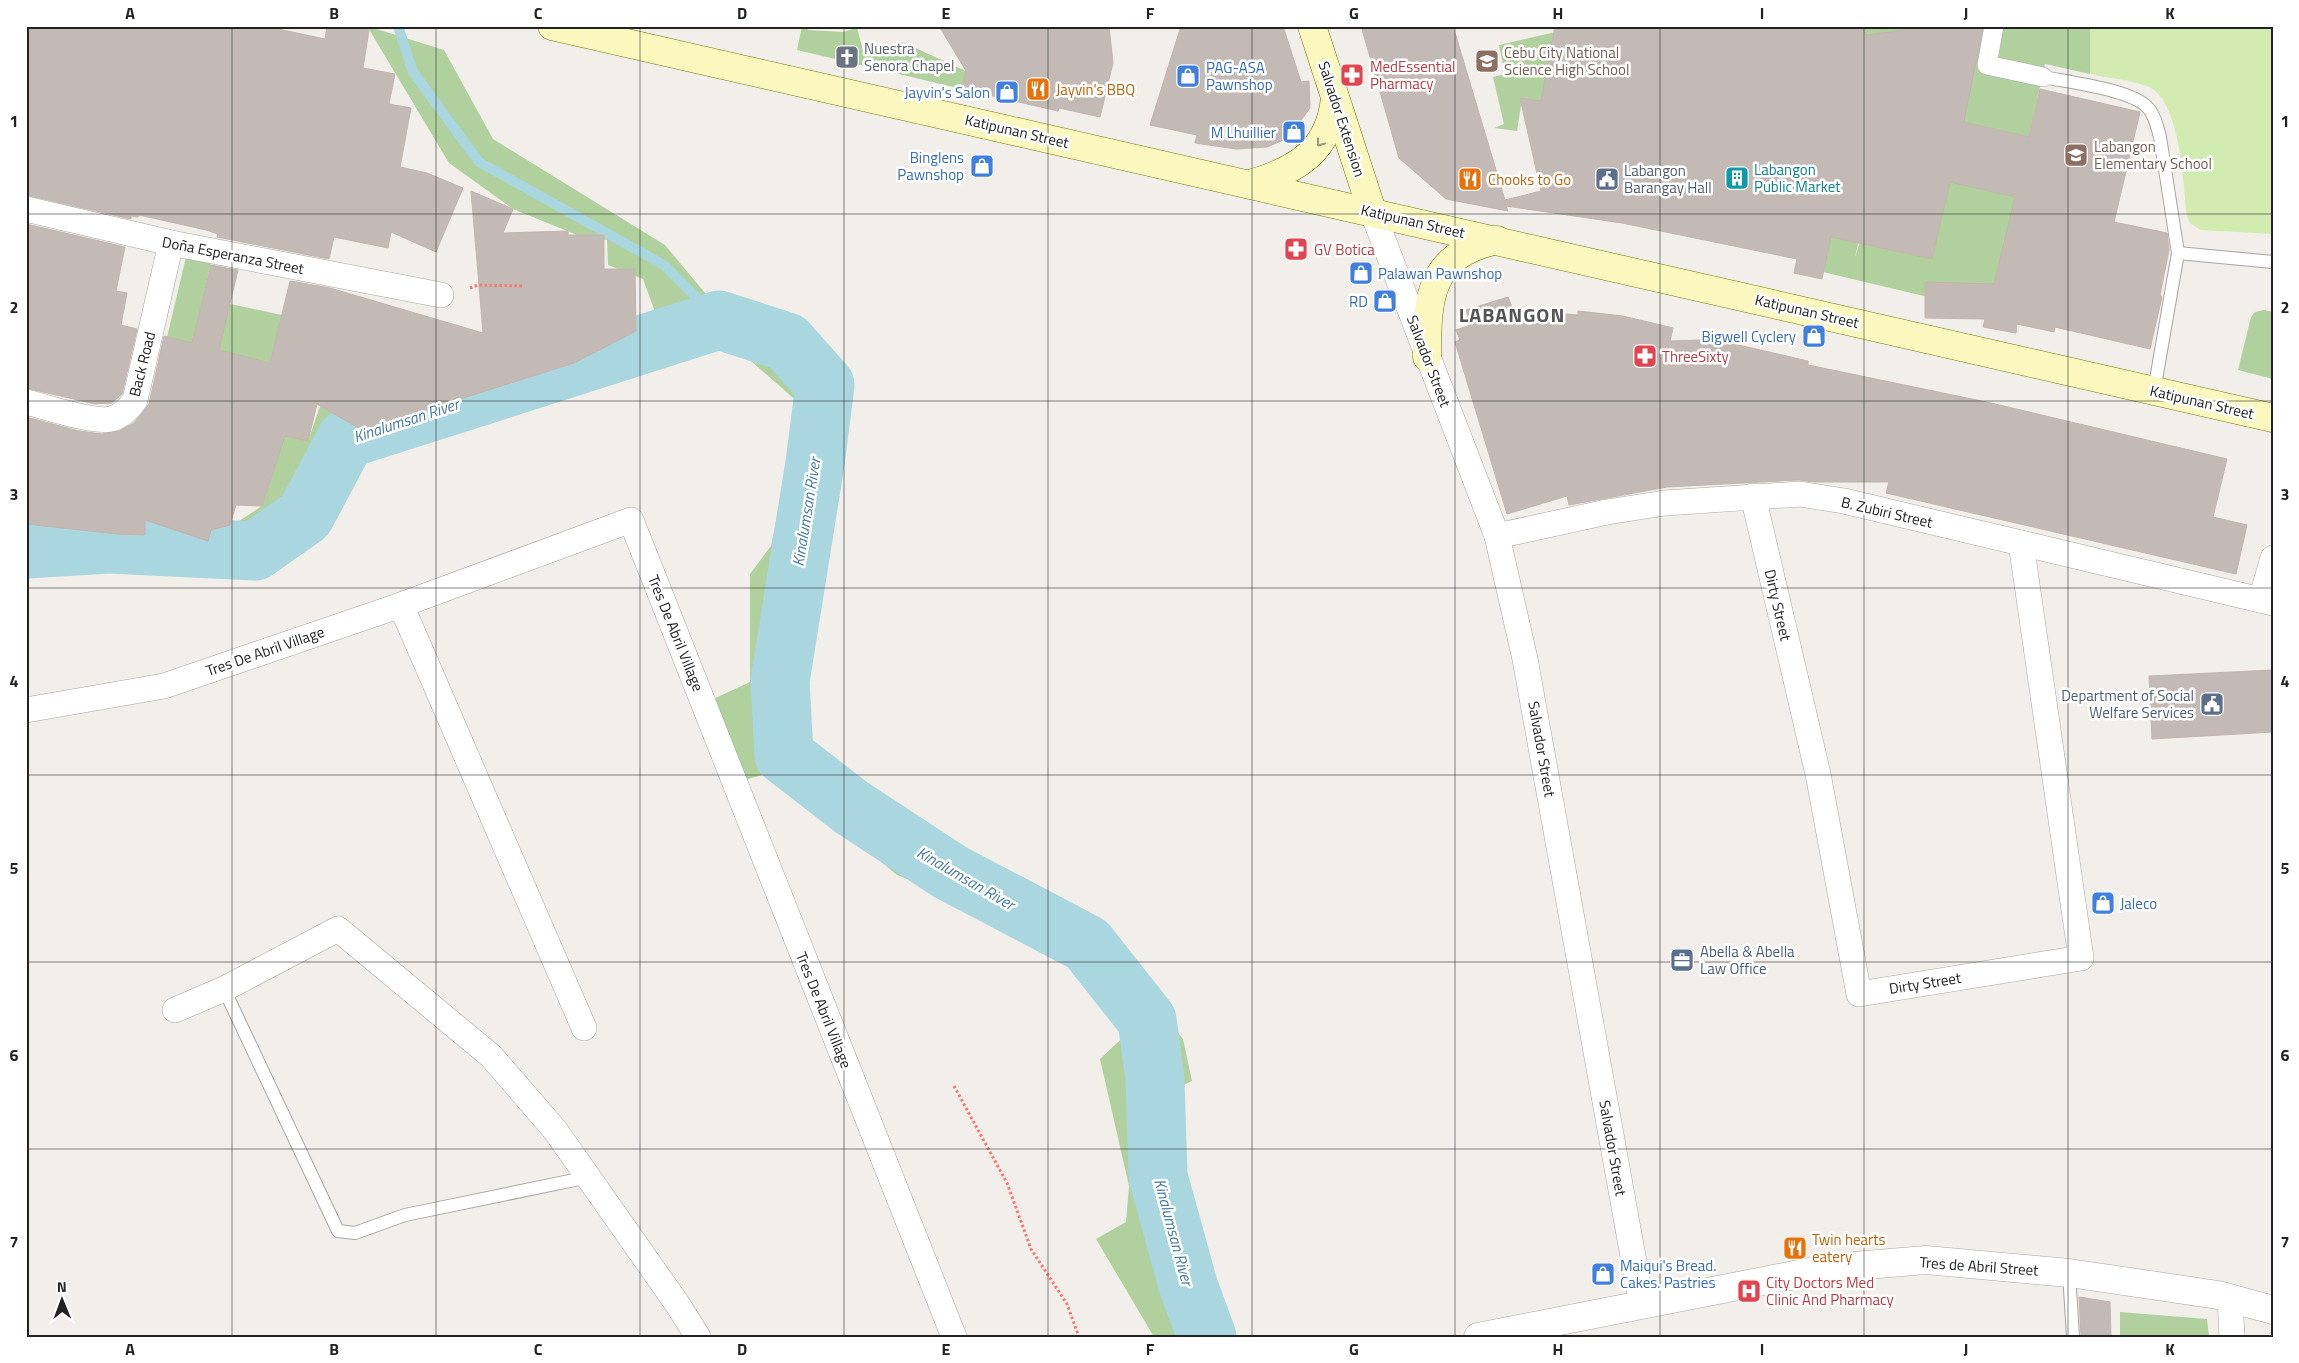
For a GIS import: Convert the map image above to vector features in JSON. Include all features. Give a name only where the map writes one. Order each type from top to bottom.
[{"type":"main road","name":"Katipunan Street","points":[[552,26],[1372,211],[2273,418]]},
{"type":"main road","name":"Salvador Extension","points":[[1312,26],[1372,211]]},
{"type":"main road","points":[[1249,184],[1267,179],[1292,168],[1315,150],[1325,136],[1332,121],[1335,98]]},
{"type":"main road","points":[[1427,357],[1429,301],[1432,289],[1441,271],[1455,256],[1476,245],[1497,240]]},
{"type":"street","points":[[1994,26],[1987,65],[2043,77]]},
{"type":"street","name":"Doña Esperanza Street","points":[[26,209],[171,243],[441,295]]},
{"type":"street","name":"Salvador Street","points":[[1372,211],[1497,536],[1525,659],[1642,1306]]},
{"type":"street","name":"Back Road","points":[[26,402],[98,419],[119,416],[131,406],[135,400],[171,243]]},
{"type":"street","name":"B. Zubiri Street","points":[[1497,536],[1607,512],[1665,503],[1800,494],[1844,501],[2267,601]]},
{"type":"street","name":"Dirty Street","points":[[1753,496],[1818,774],[1859,994],[2081,958],[2022,544]]},
{"type":"street","name":"Tres De Abril Village","points":[[26,710],[164,686],[401,605],[631,520],[954,1337]]},
{"type":"street","points":[[2267,601],[2273,558]]},
{"type":"street","points":[[401,605],[584,1028]]},
{"type":"street","points":[[175,1010],[224,989],[338,929],[491,1056],[554,1130],[678,1305],[698,1337]]},
{"type":"street","name":"Tres de Abril Street","points":[[1478,1337],[1830,1268],[1926,1260],[2068,1273],[2230,1299],[2273,1310]]},
{"type":"street","points":[[2230,1299],[2232,1337]]},
{"type":"lane","points":[[2043,77],[2126,94],[2146,105],[2154,118],[2160,136],[2178,253],[2154,391]]},
{"type":"lane","points":[[2178,253],[2273,262]]},
{"type":"lane","points":[[224,989],[338,1231],[356,1233],[405,1215],[588,1178]]},
{"type":"lane","points":[[2068,1273],[2073,1337]]},
{"type":"path","points":[[441,295],[478,285],[524,286]]},
{"type":"path","points":[[954,1086],[1008,1183],[1031,1249],[1068,1304],[1079,1337]]},
{"type":"green space","points":[[367,26],[444,50],[493,139],[665,245],[720,311],[788,334],[828,379],[849,382],[829,557],[799,587],[788,673],[795,734],[821,773],[987,880],[1115,938],[1159,1010],[1183,1039],[1192,1081],[1170,1091],[1170,1189],[1214,1337],[1154,1337],[1096,1239],[1126,1222],[1129,1186],[1100,1059],[1133,1028],[1084,962],[1000,915],[897,875],[773,772],[744,780],[709,701],[750,682],[750,574],[771,546],[800,404],[726,339],[673,356],[667,345],[374,434],[338,503],[306,544],[221,568],[186,561],[119,553],[26,554],[26,524],[118,535],[208,541],[262,506],[274,470],[235,424],[308,441],[320,406],[362,430],[574,363],[636,331],[665,339],[643,279],[608,265],[607,240],[577,235],[513,209],[449,163]]},
{"type":"green space","points":[[802,26],[808,26],[808,30],[843,32],[857,28],[864,54],[902,42],[966,71],[962,89],[797,50]]},
{"type":"green space","points":[[1581,26],[1908,26],[1855,257],[1860,243],[1932,259],[1983,26],[2090,26],[2090,74],[2045,64],[2029,137],[1973,124],[1960,184],[2015,197],[2079,333],[1823,272],[1541,101],[1522,99],[1517,131],[1494,128],[1504,124],[1493,77],[1505,74],[1499,45]]},
{"type":"green space","points":[[2090,26],[2273,26],[2273,234],[2201,230],[2191,224],[2187,217],[2182,164],[2174,124],[2167,107],[2158,94],[2147,86],[2090,74]]},
{"type":"green space","points":[[186,257],[211,263],[194,335],[230,304],[282,315],[270,363],[167,337]]},
{"type":"green space","points":[[2264,310],[2273,312],[2273,379],[2238,370],[2251,317],[2255,312]]},
{"type":"green space","points":[[2120,1312],[2207,1319],[2209,1337],[2120,1337]]},
{"type":"building","points":[[26,26],[264,26],[325,39],[327,26],[344,26],[369,30],[363,68],[395,74],[389,104],[411,108],[400,167],[427,173],[463,188],[436,252],[391,232],[388,248],[334,237],[329,259],[217,237],[218,234],[206,230],[139,215],[138,217],[131,216],[131,219],[26,195]]},
{"type":"building","points":[[939,26],[1109,26],[1113,63],[1100,117],[1059,108],[1058,111],[962,89],[966,71]]},
{"type":"building","points":[[1181,26],[1283,26],[1301,82],[1309,81],[1310,108],[1288,138],[1267,147],[1236,149],[1195,143],[1197,135],[1150,125]]},
{"type":"building","points":[[1361,26],[1453,26],[1505,200],[1541,191],[1520,98],[1541,101],[1555,26],[1864,26],[1865,35],[1907,30],[1908,26],[1983,26],[1964,122],[2029,137],[2040,89],[2140,112],[2114,222],[2167,233],[2169,250],[2160,295],[2162,297],[2150,349],[2055,327],[2054,332],[2017,324],[2016,333],[1983,327],[1985,319],[1925,318],[1925,282],[1994,284],[2015,197],[1950,182],[1932,259],[1831,237],[1822,279],[1794,273],[1797,259],[1622,223],[1506,206],[1508,211],[1446,199],[1399,158]]},
{"type":"building","points":[[471,191],[513,209],[503,233],[568,231],[568,235],[604,235],[604,269],[635,269],[636,331],[574,363],[362,430],[317,404],[308,441],[285,436],[262,506],[236,505],[230,525],[211,530],[208,541],[145,520],[145,535],[26,524],[26,417],[79,431],[102,434],[119,431],[134,423],[149,404],[164,336],[192,343],[211,265],[238,270],[219,350],[270,363],[290,281],[330,288],[483,333]]},
{"type":"building","points":[[26,224],[125,247],[116,291],[127,293],[121,325],[137,329],[122,394],[112,403],[95,404],[26,388]]},
{"type":"building","points":[[1508,297],[1513,310],[1578,315],[1578,311],[1623,316],[1673,328],[1670,341],[1730,339],[1730,343],[1808,361],[1808,365],[1991,403],[2227,459],[2213,517],[2247,525],[2236,574],[1886,493],[1889,482],[1815,482],[1799,480],[1667,487],[1569,505],[1567,496],[1507,514],[1455,342],[1460,340],[1456,330],[1471,325],[1466,310]]},
{"type":"building","name":"Department of Social Welfare Services","points":[[2273,670],[2273,732],[2152,739],[2149,676]]},
{"type":"building","points":[[2079,1297],[2110,1302],[2111,1337],[2081,1337]]},
{"type":"waterway","points":[[398,26],[413,72],[479,162],[664,265],[719,320]]},
{"type":"waterway","name":"Kinalumsan River","points":[[26,549],[109,544],[255,551],[305,516],[346,439],[719,320],[787,342],[825,385],[815,463],[780,681],[784,755],[851,807],[950,872],[1087,944],[1147,1020],[1155,1079],[1158,1176],[1188,1285],[1207,1337]]},
{"type":"place","name":"Nuestra Senora Chapel","points":[[847,57]]},
{"type":"place","name":"Cebu City National Science High School","points":[[1487,61]]},
{"type":"place","name":"MedEssential Pharmacy","points":[[1352,75]]},
{"type":"place","name":"PAG-ASA Pawnshop","points":[[1188,76]]},
{"type":"place","name":"Jayvin's BBQ","points":[[1038,89]]},
{"type":"place","name":"Jayvin's Salon","points":[[1007,92]]},
{"type":"place","name":"M Lhuillier","points":[[1294,132]]},
{"type":"place","name":"Labangon Elementary School","points":[[2076,155]]},
{"type":"place","name":"Binglens Pawnshop","points":[[982,166]]},
{"type":"place","name":"Labangon Public Market","points":[[1737,178]]},
{"type":"place","name":"Chooks to Go","points":[[1470,179]]},
{"type":"place","name":"Labangon Barangay Hall","points":[[1607,179]]},
{"type":"place","name":"GV Botica","points":[[1296,249]]},
{"type":"place","name":"Palawan Pawnshop","points":[[1361,273]]},
{"type":"place","name":"RD","points":[[1385,301]]},
{"type":"place","name":"Bigwell Cyclery","points":[[1814,336]]},
{"type":"place","name":"ThreeSixty","points":[[1645,356]]},
{"type":"place","name":"Department of Social Welfare Services","points":[[2212,704]]},
{"type":"place","name":"Jaleco","points":[[2103,903]]},
{"type":"place","name":"Abella & Abella Law Office","points":[[1682,960]]},
{"type":"place","name":"Twin hearts eatery","points":[[1795,1248]]},
{"type":"place","name":"Maiqui's Bread. Cakes. Pastries","points":[[1603,1274]]},
{"type":"place","name":"City Doctors Med Clinic And Pharmacy","points":[[1749,1291]]},
{"type":"district","name":"LABANGON","points":[[1512,314]]}]
